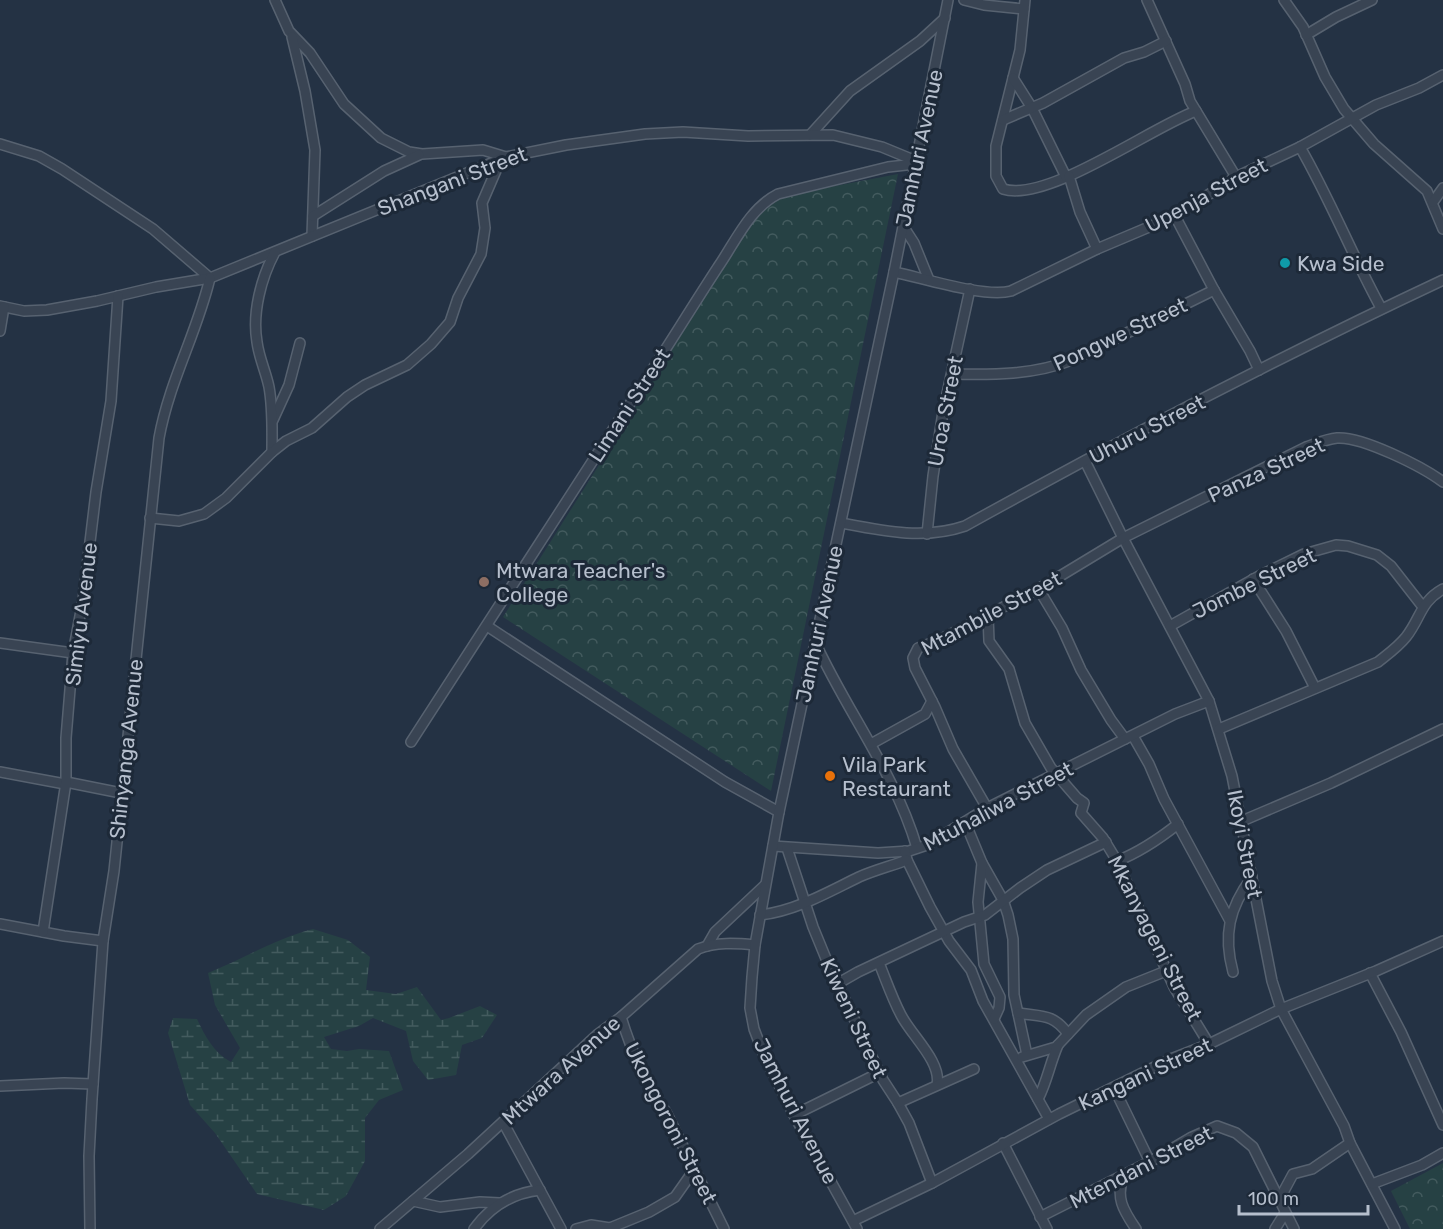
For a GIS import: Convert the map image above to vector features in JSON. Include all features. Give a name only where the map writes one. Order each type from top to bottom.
[{"type":"street","points":[[274,0],[291,34],[305,91],[315,150],[312,236]]},
{"type":"street","name":"Jamhuri Avenue","points":[[855,1225],[794,1115],[764,1055],[754,1029],[750,1008],[754,945],[779,812],[894,272],[948,0]]},
{"type":"street","points":[[964,0],[984,6],[1024,4],[1024,27],[995,153],[996,176],[1003,189],[1023,192],[1067,177],[1155,129],[1196,111]]},
{"type":"street","points":[[1147,0],[1185,84],[1190,101],[1236,177]]},
{"type":"street","points":[[1284,0],[1298,19],[1325,77],[1351,118],[1383,153],[1427,191],[1443,229]]},
{"type":"street","points":[[1306,35],[1336,17],[1372,0]]},
{"type":"street","points":[[810,135],[850,91],[920,41],[945,18]]},
{"type":"street","points":[[150,518],[179,521],[204,514],[232,492],[272,452],[312,428],[365,385],[415,360],[450,322],[458,298],[481,254],[485,228],[482,203],[503,158],[483,150],[422,154],[409,152],[388,143],[352,114],[310,53],[291,34]]},
{"type":"street","points":[[1004,120],[1089,79],[1124,58],[1144,52],[1166,41]]},
{"type":"street","name":"Upenja Street","points":[[894,272],[970,289],[995,293],[1011,291],[1097,249],[1175,216],[1236,177],[1300,147],[1351,118],[1443,75]]},
{"type":"street","points":[[1013,78],[1032,108],[1067,177],[1097,249]]},
{"type":"street","name":"Shangani Street","points":[[2,307],[24,311],[47,310],[210,278],[503,158],[566,145],[645,134],[683,132],[748,136],[833,135],[882,147],[916,163]]},
{"type":"street","points":[[0,144],[27,151],[57,166],[153,229],[210,278]]},
{"type":"street","points":[[1300,147],[1322,186],[1362,273],[1381,308]]},
{"type":"street","points":[[313,216],[384,171],[422,154]]},
{"type":"street","name":"Limani Street","points":[[411,742],[652,373],[738,234],[757,209],[778,194],[888,167],[916,163]]},
{"type":"street","points":[[1433,202],[1443,188]]},
{"type":"street","points":[[1175,216],[1259,370]]},
{"type":"street","points":[[903,226],[914,243],[929,280]]},
{"type":"street","points":[[272,452],[273,420],[269,386],[257,344],[256,315],[266,273],[275,252]]},
{"type":"street","name":"Shinyanga Avenue","points":[[90,1229],[89,1156],[103,941],[112,889],[159,438],[165,405],[201,313],[210,278]]},
{"type":"street","name":"Uhuru Street","points":[[841,523],[886,532],[927,534],[965,526],[1259,370],[1443,279]]},
{"type":"street","name":"Uroa Street","points":[[927,534],[933,476],[970,289]]},
{"type":"street","name":"Pongwe Street","points":[[952,374],[1018,372],[1050,368],[1072,360],[1214,290]]},
{"type":"street","name":"Simiyu Avenue","points":[[42,932],[65,783],[73,652],[83,600],[96,492],[111,401],[118,296]]},
{"type":"street","points":[[0,332],[2,307]]},
{"type":"street","points":[[273,420],[289,385],[300,343]]},
{"type":"street","name":"Panza Street","points":[[1123,538],[1306,447],[1338,438],[1361,442],[1386,452],[1432,474],[1443,482]]},
{"type":"street","name":"Ikoyi Street","points":[[1085,461],[1209,700],[1232,776],[1272,981],[1281,1009],[1344,1125],[1350,1143],[1395,1229]]},
{"type":"street","name":"Mtambile Street","points":[[987,808],[953,749],[913,661],[915,651],[1038,588],[1123,538]]},
{"type":"street","name":"Jombe Street","points":[[1170,626],[1253,579],[1304,555],[1336,545],[1348,546],[1377,555],[1391,566],[1423,607]]},
{"type":"street","points":[[1253,579],[1286,631],[1315,688]]},
{"type":"street","points":[[1038,588],[1111,720],[1129,737],[1229,919]]},
{"type":"street","points":[[1219,729],[1377,662],[1394,650],[1406,636],[1429,598],[1443,589]]},
{"type":"street","points":[[988,615],[989,641],[1011,672],[1025,723],[1051,768],[1084,803],[1081,813],[1106,842]]},
{"type":"street","points":[[487,626],[725,782],[779,812]]},
{"type":"street","points":[[815,642],[901,803],[916,849]]},
{"type":"street","points":[[0,644],[73,652]]},
{"type":"street","name":"Mtuhaliwa Street","points":[[773,846],[906,856],[987,808],[1174,714],[1209,700]]},
{"type":"street","points":[[871,744],[925,714],[932,701]]},
{"type":"street","points":[[1242,821],[1331,783],[1443,729]]},
{"type":"street","points":[[0,772],[121,794]]},
{"type":"street","points":[[964,822],[982,863],[1003,900],[1008,915],[1013,939],[1014,995],[1027,1055]]},
{"type":"street","points":[[1117,861],[1133,855],[1161,838],[1178,824]]},
{"type":"street","name":"Mkanyageni Street","points":[[837,984],[964,922],[980,918],[1047,870],[1106,842],[1117,861],[1174,987],[1209,1044]]},
{"type":"street","name":"Kiweni Street","points":[[787,848],[821,947],[837,984],[887,1089],[898,1103],[917,1142],[932,1183]]},
{"type":"street","points":[[760,915],[778,912],[830,893],[906,856],[944,932],[971,970],[983,1000],[1049,1119]]},
{"type":"street","points":[[982,863],[978,902],[984,964],[1000,997],[999,1008],[994,1019]]},
{"type":"street","points":[[1233,972],[1228,942],[1229,919],[1239,895],[1252,877]]},
{"type":"street","points":[[707,946],[715,932],[766,884]]},
{"type":"street","points":[[0,924],[103,941]]},
{"type":"street","name":"Kangani Street","points":[[855,1225],[1003,1143],[1173,1058],[1209,1044],[1281,1009],[1370,974],[1443,941]]},
{"type":"street","name":"Mtwara Avenue","points":[[380,1229],[503,1122],[598,1034],[621,1017],[698,949],[729,944],[754,945]]},
{"type":"street","points":[[879,963],[901,1015],[934,1066],[938,1077],[937,1085]]},
{"type":"street","points":[[1014,1059],[1048,1051],[1058,1045],[1086,1015],[1126,987],[1166,970]]},
{"type":"street","points":[[1370,974],[1401,1032],[1443,1125]]},
{"type":"street","points":[[1018,1013],[1052,1018],[1062,1025],[1068,1034]]},
{"type":"street","name":"Ukongoroni Street","points":[[621,1017],[632,1049],[724,1229]]},
{"type":"street","points":[[1038,1099],[1044,1088],[1058,1045]]},
{"type":"street","points":[[898,1103],[975,1069]]},
{"type":"street","points":[[794,1115],[879,1073]]},
{"type":"street","points":[[0,1086],[93,1084]]},
{"type":"street","points":[[1114,1088],[1150,1162]]},
{"type":"street","points":[[503,1122],[561,1229]]},
{"type":"street","name":"Mtendani Street","points":[[1040,1217],[1217,1126],[1224,1127],[1248,1141],[1253,1147],[1293,1228]]},
{"type":"street","points":[[1003,1143],[1047,1229]]},
{"type":"street","points":[[1279,1200],[1293,1174],[1312,1169],[1350,1143]]},
{"type":"street","points":[[1372,1184],[1422,1165],[1443,1153]]},
{"type":"street","points":[[576,1229],[591,1225],[610,1228],[649,1212],[675,1197],[694,1170]]},
{"type":"street","points":[[1124,1175],[1119,1198],[1136,1229]]},
{"type":"street","points":[[474,1229],[500,1203],[521,1193],[540,1190]]},
{"type":"street","points":[[413,1201],[440,1207],[480,1202],[500,1203]]},
{"type":"street","points":[[1285,1213],[1275,1229],[1293,1228]]},
{"type":"green space","points":[[898,174],[771,791],[503,617],[762,207],[782,196]]},
{"type":"green space","points":[[313,929],[348,940],[370,957],[366,990],[396,994],[417,987],[441,1020],[480,1006],[497,1015],[482,1038],[462,1045],[456,1075],[428,1080],[413,1061],[406,1031],[373,1018],[359,1026],[324,1037],[331,1049],[389,1051],[403,1090],[379,1100],[365,1118],[365,1161],[346,1196],[324,1210],[257,1194],[215,1133],[190,1105],[168,1033],[173,1018],[197,1019],[215,1049],[231,1062],[240,1048],[215,1005],[208,973],[273,943]]},
{"type":"green space","points":[[1443,1163],[1443,1229],[1410,1229],[1391,1191]]},
{"type":"place","name":"Kwa Side","points":[[1285,263]]},
{"type":"place","name":"Mtwara Teacher's College","points":[[484,582]]},
{"type":"place","name":"Vila Park Restaurant","points":[[830,776]]}]
